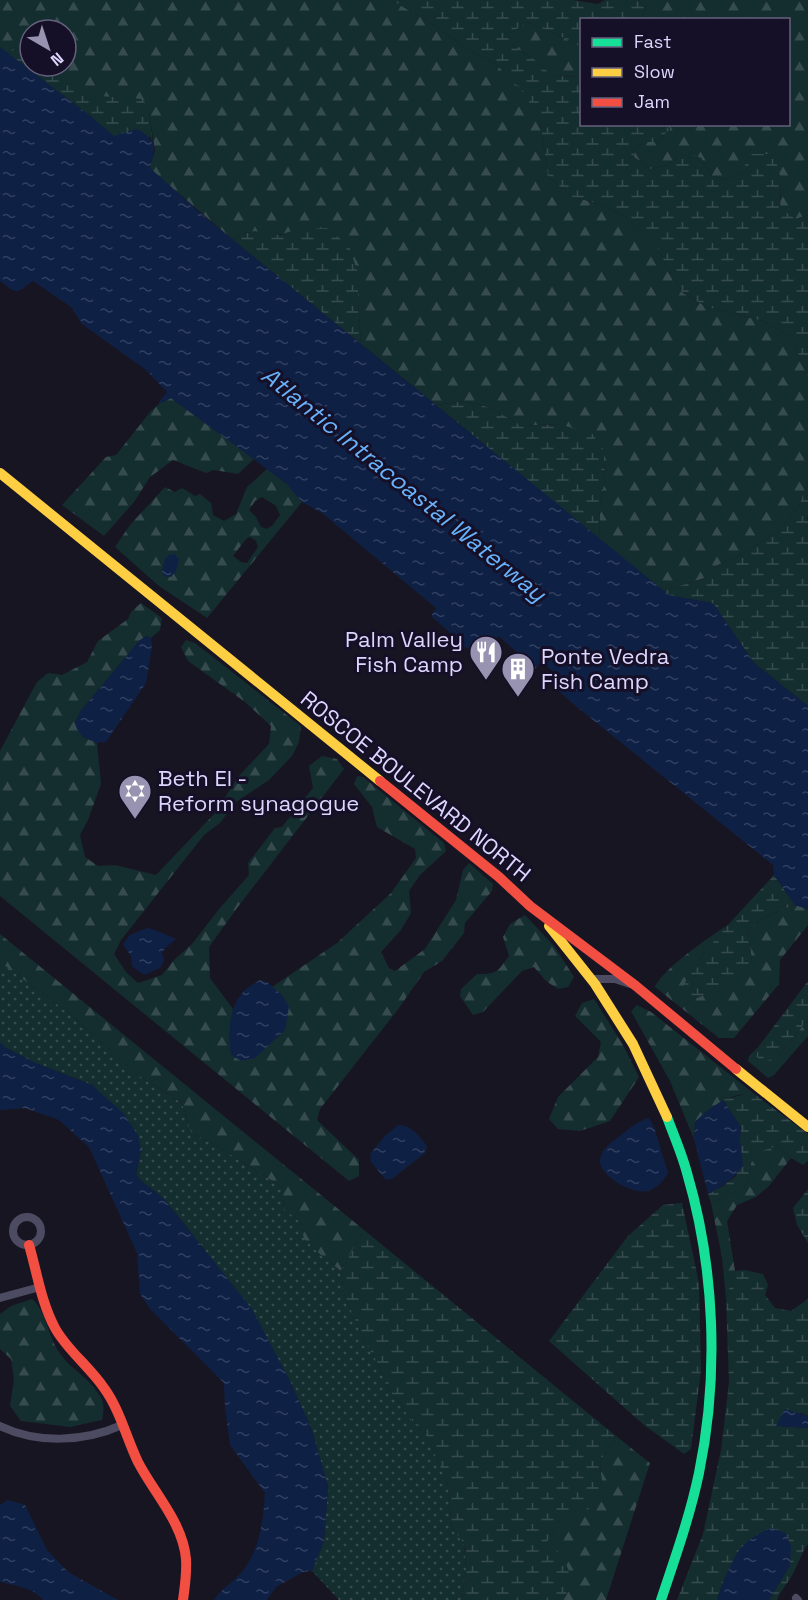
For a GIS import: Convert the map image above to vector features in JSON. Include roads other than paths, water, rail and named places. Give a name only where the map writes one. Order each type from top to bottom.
[{"type":"street","name":"ROSCOE BOULEVARD NORTH","points":[[0,473],[492,870],[530,906],[636,986],[808,1127]]},
{"type":"street","points":[[530,906],[593,979],[614,1010],[652,1078],[675,1133],[684,1162],[705,1252],[711,1327],[711,1374],[707,1422],[702,1457],[687,1519],[661,1600]]},
{"type":"street","points":[[593,979],[615,979],[636,986]]},
{"type":"street","points":[[30,1245],[46,1308],[55,1327],[70,1349],[105,1388],[139,1464],[176,1523],[185,1547],[187,1567],[183,1600]]},
{"type":"street","points":[[0,1298],[40,1287]]},
{"type":"street","points":[[0,1426],[19,1433],[52,1439],[93,1435],[122,1425]]},
{"type":"water","name":"Atlantic Intracoastal Waterway","points":[[0,47],[18,61],[18,78],[40,78],[114,136],[137,129],[149,137],[154,145],[150,168],[200,213],[669,595],[712,603],[715,606],[754,663],[808,706],[808,909],[795,905],[774,875],[773,865],[572,703],[499,636],[477,650],[467,648],[452,640],[454,636],[431,616],[436,608],[322,513],[302,502],[287,484],[171,398],[159,404],[167,392],[146,370],[82,324],[71,307],[33,281],[14,291],[0,281]]},
{"type":"water","points":[[175,554],[179,560],[176,571],[171,577],[164,576],[162,571],[165,559]]},
{"type":"water","points":[[146,636],[151,638],[152,646],[146,683],[106,742],[97,743],[83,737],[75,723],[80,712],[139,641]]},
{"type":"water","points":[[147,928],[176,939],[162,953],[164,960],[160,968],[144,975],[132,966],[131,956],[123,944],[130,935]]},
{"type":"water","points":[[260,980],[267,982],[282,995],[289,1007],[285,1030],[255,1058],[241,1061],[231,1055],[232,1013],[244,991]]},
{"type":"water","points":[[0,1043],[33,1062],[92,1085],[123,1113],[138,1135],[141,1150],[136,1174],[140,1180],[164,1199],[252,1309],[290,1381],[311,1428],[328,1486],[324,1541],[312,1571],[303,1572],[276,1587],[267,1600],[214,1600],[241,1573],[252,1555],[262,1525],[265,1493],[230,1445],[224,1383],[151,1310],[140,1294],[137,1253],[89,1147],[59,1120],[25,1108],[0,1110]]},
{"type":"water","points":[[723,1100],[741,1127],[743,1166],[727,1182],[708,1194],[694,1139],[695,1122]]},
{"type":"water","points":[[649,1118],[668,1173],[657,1187],[651,1190],[633,1190],[611,1178],[601,1166],[600,1160],[603,1152],[611,1143],[634,1125]]},
{"type":"water","points":[[398,1125],[411,1129],[427,1146],[425,1153],[393,1178],[386,1180],[371,1162],[370,1154]]},
{"type":"water","points":[[785,1409],[808,1416],[808,1428],[776,1426]]},
{"type":"water","points":[[8,1500],[25,1505],[47,1550],[68,1572],[118,1600],[43,1600],[29,1590],[0,1582],[0,1505]]},
{"type":"water","points":[[771,1528],[786,1533],[791,1546],[790,1565],[769,1600],[717,1600],[738,1552],[752,1538]]},
{"type":"place","name":"Palm Valley Fish Camp","points":[[486,681]]},
{"type":"place","name":"Ponte Vedra Fish Camp","points":[[518,698]]},
{"type":"place","name":"Beth El - Reform synagogue","points":[[135,820]]}]
